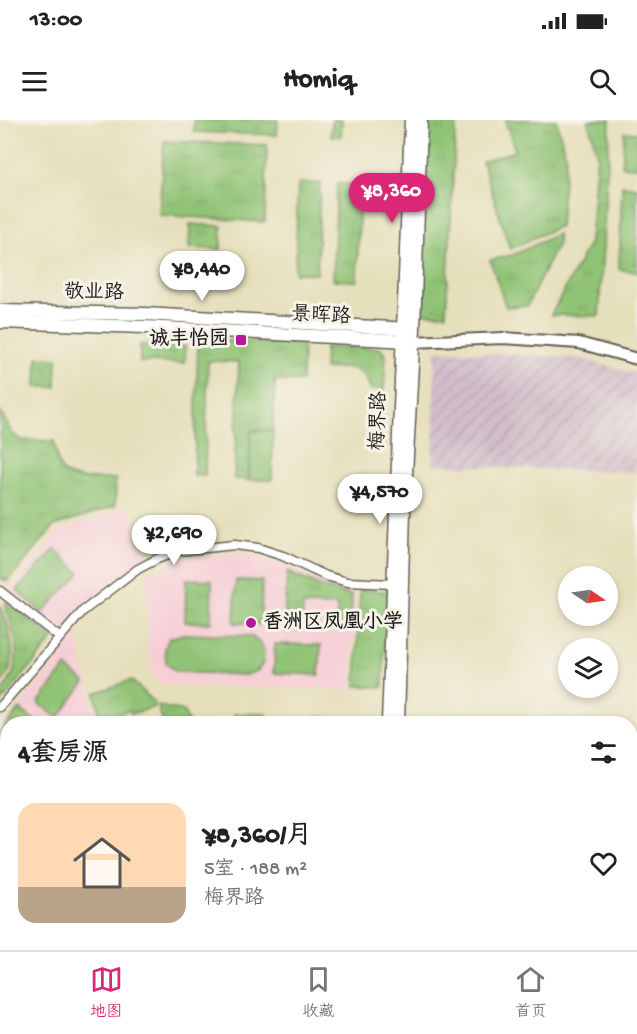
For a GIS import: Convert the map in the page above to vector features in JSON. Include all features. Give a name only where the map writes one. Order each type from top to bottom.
[{"type":"main road","name":"梅界路","points":[[388,716],[392,584],[409,335],[411,120]]},
{"type":"main road","points":[[398,716],[409,335],[421,120]]},
{"type":"main road","name":"敬业路","points":[[0,311],[145,314],[409,335]]},
{"type":"main road","name":"景晖路","points":[[0,322],[409,335]]},
{"type":"street","name":"景晖路","points":[[409,335],[579,343],[637,359]]},
{"type":"street","points":[[0,707],[82,611],[138,569],[178,551],[234,545],[258,548],[283,556],[326,576],[348,582],[392,584]]},
{"type":"street","points":[[0,591],[59,637]]},
{"type":"shaded area","points":[[435,350],[579,358],[637,374],[637,472],[433,465]]},
{"type":"shaded area","points":[[128,507],[149,560],[59,635],[6,593],[58,531]]},
{"type":"shaded area","name":"香洲区凤凰小学","points":[[219,554],[253,555],[281,564],[308,577],[356,591],[352,690],[161,685],[152,672],[149,655],[146,574],[180,559]]},
{"type":"shaded area","points":[[77,636],[96,716],[11,716]]},
{"type":"green space","points":[[194,120],[278,120],[277,135],[194,132]]},
{"type":"green space","points":[[332,120],[342,120],[341,136],[331,136]]},
{"type":"green space","points":[[427,120],[456,120],[446,314],[418,313]]},
{"type":"green space","points":[[505,120],[556,120],[566,155],[560,226],[510,249],[482,161],[515,151]]},
{"type":"green space","points":[[588,120],[610,120],[599,316],[551,315],[590,242],[597,154]]},
{"type":"green space","points":[[624,132],[637,133],[637,167],[622,166]]},
{"type":"green space","points":[[164,141],[267,145],[265,222],[159,215]]},
{"type":"green space","points":[[298,183],[320,183],[317,274],[295,273]]},
{"type":"green space","points":[[337,184],[360,184],[357,281],[333,280]]},
{"type":"green space","points":[[622,185],[637,188],[637,272],[619,269]]},
{"type":"green space","points":[[190,224],[222,226],[221,249],[189,248]]},
{"type":"green space","points":[[558,234],[558,243],[527,306],[506,307],[490,260],[513,255]]},
{"type":"green space","points":[[198,340],[303,343],[302,381],[275,381],[273,431],[251,431],[249,480],[234,479],[239,362],[208,361],[205,476],[194,476]]},
{"type":"green space","points":[[140,345],[185,346],[185,363],[140,362]]},
{"type":"green space","points":[[325,347],[380,348],[386,355],[384,390],[371,389],[362,374],[353,368],[324,369]]},
{"type":"green space","points":[[37,357],[57,358],[56,387],[36,387]]},
{"type":"green space","points":[[0,411],[13,434],[22,440],[54,441],[59,465],[68,475],[83,479],[116,479],[115,506],[54,526],[8,582],[0,578]]},
{"type":"green space","points":[[251,431],[273,431],[272,480],[249,480]]},
{"type":"green space","points":[[55,549],[80,573],[42,613],[17,590]]},
{"type":"green space","points":[[287,572],[322,587],[352,595],[351,628],[337,627],[337,606],[303,605],[302,630],[284,627]]},
{"type":"green space","points":[[186,579],[212,580],[211,623],[185,622]]},
{"type":"green space","points":[[236,580],[262,581],[261,624],[234,623]]},
{"type":"green space","points":[[360,590],[387,591],[383,687],[356,686]]},
{"type":"green space","points":[[6,602],[54,638],[0,704],[3,690],[16,662],[16,645],[5,606]]},
{"type":"green space","points":[[0,606],[9,629],[12,657],[9,672],[0,684]]},
{"type":"green space","points":[[183,634],[251,636],[262,645],[263,663],[257,671],[245,675],[176,672],[166,663],[165,648],[169,638]]},
{"type":"green space","points":[[275,644],[321,645],[319,675],[274,673]]},
{"type":"green space","points":[[66,667],[85,682],[60,716],[55,716],[38,703]]},
{"type":"green space","points":[[131,680],[153,701],[155,707],[131,714],[129,710],[112,716],[100,716],[95,693]]},
{"type":"green space","points":[[158,706],[184,711],[186,716],[161,716]]},
{"type":"green space","points":[[20,709],[29,716],[14,716]]},
{"type":"green space","points":[[266,713],[267,716],[235,716],[234,714]]},
{"type":"place","name":"诚丰怡园","points":[[241,340]]},
{"type":"place","name":"香洲区凤凰小学","points":[[251,623]]}]
